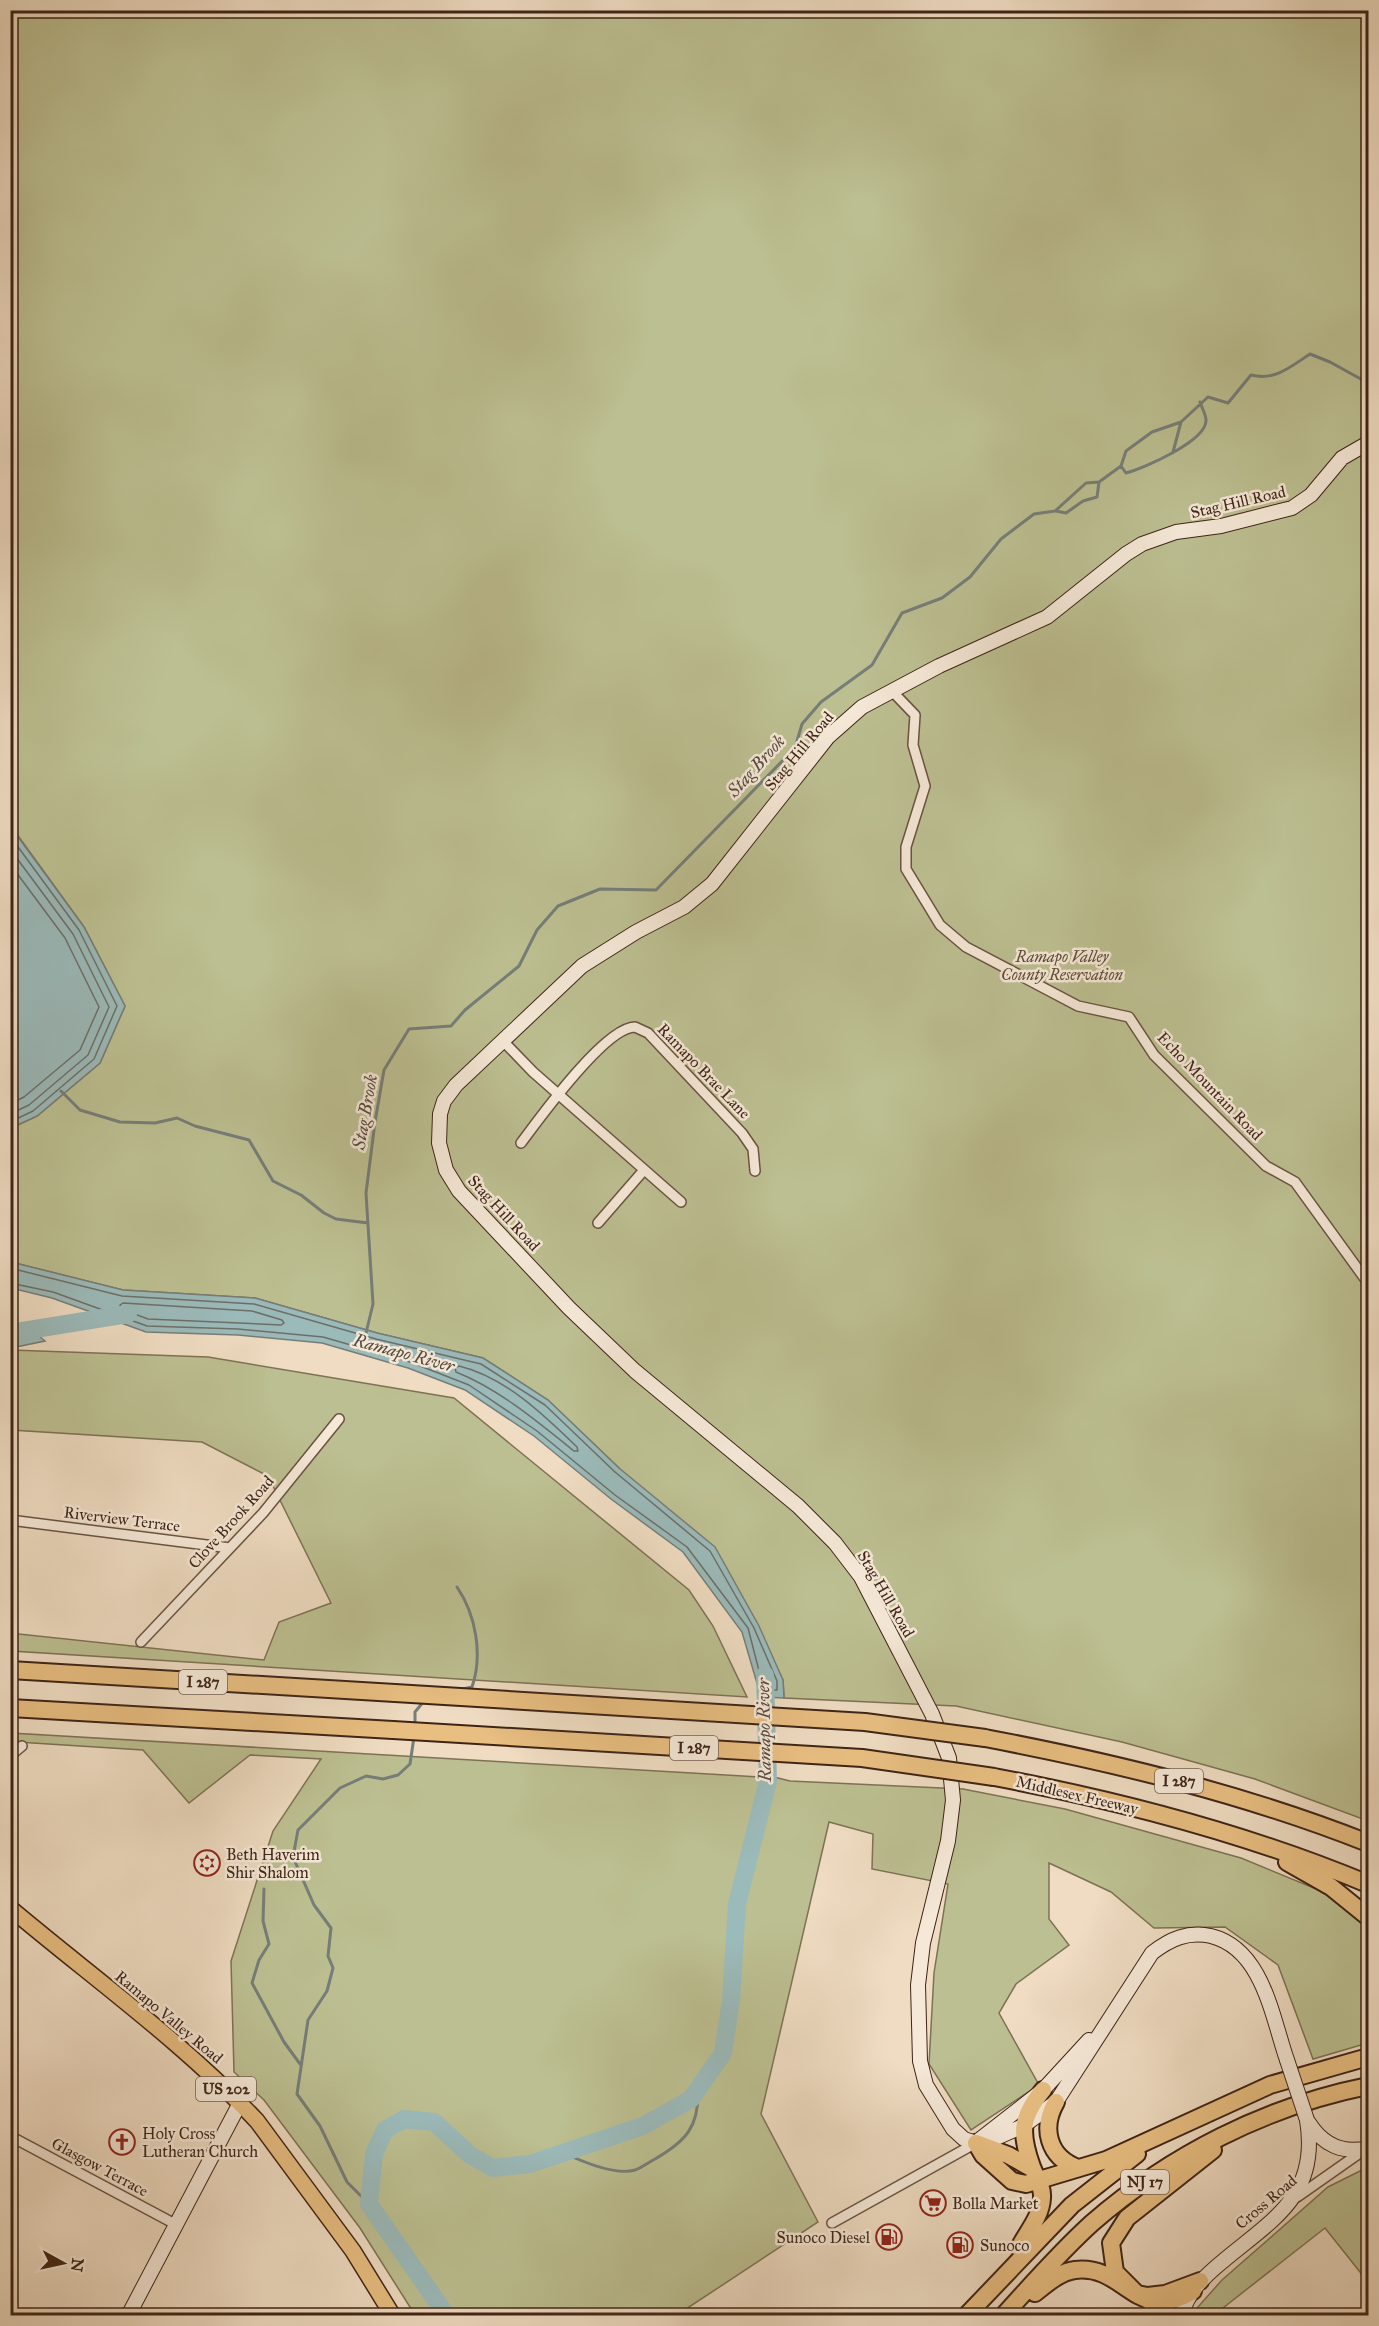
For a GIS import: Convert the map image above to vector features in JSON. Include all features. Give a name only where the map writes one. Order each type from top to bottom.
[{"type":"highway","name":"I 287","points":[[10,1670],[901,1725],[985,1738],[1101,1761],[1197,1785],[1368,1843]]},
{"type":"highway","name":"Middlesex Freeway","points":[[10,1708],[862,1758],[994,1777],[1160,1814]]},
{"type":"highway","points":[[1160,1814],[1301,1869],[1331,1887],[1368,1917]]},
{"type":"highway","name":"I 287","points":[[1160,1814],[1280,1850],[1368,1884]]},
{"type":"highway","name":"NJ 17","points":[[966,2316],[1052,2224],[1093,2187],[1136,2155],[1185,2124],[1270,2085],[1368,2057]]},
{"type":"highway","name":"NJ 17","points":[[1003,2316],[1071,2243],[1110,2208],[1175,2162],[1252,2122],[1368,2086]]},
{"type":"highway","points":[[1008,2270],[1040,2210],[1042,2191],[1023,2126],[1030,2105],[1043,2090]]},
{"type":"highway","points":[[1281,2112],[1368,2096]]},
{"type":"highway","points":[[1056,2102],[1048,2119],[1048,2138],[1059,2158],[1078,2168]]},
{"type":"highway","points":[[1153,2312],[1115,2272],[1111,2243],[1119,2226],[1159,2191],[1252,2122]]},
{"type":"highway","points":[[976,2143],[1008,2155],[1036,2175],[1078,2168],[1106,2160],[1185,2124]]},
{"type":"highway","points":[[1008,2316],[1052,2280],[1075,2270],[1089,2271],[1104,2276],[1131,2299],[1153,2312],[1173,2307],[1197,2286]]},
{"type":"highway","points":[[1137,2294],[1148,2296],[1165,2294],[1197,2286]]},
{"type":"main road","name":"Ramapo Valley Road","points":[[10,1908],[200,2065],[240,2103],[264,2130],[353,2251],[393,2316]]},
{"type":"street","name":"Stag Hill Road","points":[[976,2143],[964,2139],[953,2129],[926,2085],[920,2061],[918,1985],[924,1943],[952,1820],[953,1781],[943,1738],[861,1578],[836,1543],[798,1506],[635,1371],[569,1308],[452,1181],[439,1143],[438,1130],[444,1101],[456,1085],[582,966],[627,937],[684,907],[712,885],[828,737],[862,707],[891,690],[1039,622],[1142,544],[1176,532],[1221,526],[1292,508],[1311,495],[1342,458],[1368,443]]},
{"type":"street","name":"Echo Mountain Road","points":[[891,690],[915,715],[913,745],[925,786],[906,847],[906,869],[940,925],[966,947],[1078,1006],[1129,1017],[1154,1055],[1266,1166],[1295,1182],[1368,1283]]},
{"type":"street","name":"Ramapo Brae Lane","points":[[521,1143],[557,1094],[619,1032],[630,1027],[639,1028],[742,1132],[753,1149],[755,1171]]},
{"type":"street","points":[[504,1042],[557,1094],[681,1202]]},
{"type":"street","points":[[598,1223],[644,1170]]},
{"type":"street","name":"Clove Brook Road","points":[[141,1642],[262,1513],[339,1419]]},
{"type":"street","name":"Riverview Terrace","points":[[10,1520],[230,1548]]},
{"type":"street","points":[[10,1756],[22,1746]]},
{"type":"street","points":[[976,2143],[996,2138],[1023,2126],[1056,2102],[1089,2054],[1106,2021],[1152,1953],[1167,1941],[1187,1935],[1206,1935],[1226,1940],[1241,1952],[1253,1968],[1307,2120],[1311,2144],[1309,2165],[1301,2187],[1286,2207]]},
{"type":"street","points":[[832,2223],[976,2143],[1043,2090],[1106,2021]]},
{"type":"street","points":[[128,2316],[240,2103]]},
{"type":"street","points":[[1307,2120],[1322,2139],[1331,2145],[1350,2150],[1368,2148]]},
{"type":"street","name":"Glasgow Terrace","points":[[10,2136],[175,2224]]},
{"type":"street","name":"Cross Road","points":[[1197,2286],[1318,2181],[1368,2148]]},
{"type":"street","points":[[1182,2316],[1197,2286]]},
{"type":"green space","name":"Ramapo Valley County Reservation","points":[[11,11],[1368,11],[1368,1821],[1255,1779],[1122,1742],[956,1706],[784,1698],[783,1680],[619,1468],[548,1400],[483,1358],[377,1333],[255,1298],[123,1290],[11,1262],[11,1128],[37,1116],[100,1063],[125,1006],[84,927],[11,826]]},
{"type":"green space","points":[[11,1350],[208,1357],[454,1398],[689,1590],[713,1626],[747,1697],[11,1651],[10,1633],[264,1660],[279,1622],[331,1603],[268,1476],[202,1442],[11,1430]]},
{"type":"green space","points":[[11,1733],[778,1778],[790,1781],[963,1789],[1065,1809],[1241,1858],[1321,1891],[1363,1921],[1368,1926],[1368,2043],[1313,2059],[1278,1965],[1225,1927],[1154,1928],[1111,1892],[1049,1863],[1049,1919],[1069,1945],[1016,1984],[999,2013],[1039,2085],[971,2130],[929,2064],[934,1973],[948,1884],[872,1869],[873,1834],[829,1822],[761,2114],[818,2222],[677,2315],[415,2315],[360,2228],[264,2100],[234,2072],[231,1961],[273,1831],[321,1759],[250,1755],[189,1803],[143,1750],[17,1742],[11,1746]]},
{"type":"green space","points":[[1368,2167],[1368,2282],[1325,2228],[1214,2315],[1207,2315],[1197,2308],[1222,2280],[1328,2187]]},
{"type":"water","points":[[10,826],[84,927],[125,1006],[100,1063],[37,1116],[11,1128]]},
{"type":"water","points":[[11,1262],[123,1290],[255,1298],[377,1333],[483,1358],[548,1400],[619,1468],[715,1547],[759,1626],[783,1680],[784,1698],[761,1697],[742,1632],[683,1552],[611,1499],[534,1436],[465,1390],[408,1368],[322,1343],[238,1335],[146,1332],[52,1298],[11,1288]]},
{"type":"water","points":[[26,1325],[45,1341],[11,1348],[11,1329]]},
{"type":"waterway","name":"Stag Brook","points":[[366,1333],[373,1304],[366,1193],[375,1122],[384,1070],[409,1029],[451,1026],[465,1010],[519,966],[537,930],[558,906],[600,889],[656,890],[795,748],[802,724],[821,702],[872,665],[902,613],[942,598],[970,577],[1001,539],[1034,514],[1055,511],[1086,483],[1099,482],[1121,466],[1126,451],[1152,432],[1181,422],[1208,397],[1228,403],[1251,375],[1275,374],[1310,354],[1368,383]]},
{"type":"waterway","points":[[1121,466],[1126,473],[1159,460],[1186,445],[1204,428],[1206,420],[1200,402]]},
{"type":"waterway","points":[[1173,452],[1181,422]]},
{"type":"waterway","points":[[1056,511],[1066,513],[1083,501],[1097,497],[1099,482]]},
{"type":"waterway","points":[[61,1091],[80,1110],[120,1122],[155,1123],[177,1118],[195,1126],[249,1140],[273,1181],[301,1195],[324,1213],[336,1219],[368,1223]]},
{"type":"waterway","name":"Ramapo River","points":[[10,1333],[128,1314]]},
{"type":"waterway","points":[[457,1587],[469,1610],[477,1649],[472,1687],[458,1690]]},
{"type":"waterway","name":"Ramapo River","points":[[447,2316],[369,2204],[374,2154],[385,2130],[404,2119],[434,2122],[470,2155],[493,2168],[530,2164],[643,2126],[691,2099],[723,2053],[731,2000],[737,1904],[768,1781],[765,1675]]},
{"type":"waterway","points":[[415,1727],[415,1712],[424,1701]]},
{"type":"waterway","points":[[369,2204],[347,2182],[320,2126],[297,2094],[308,2020],[327,1991],[333,1968],[328,1956],[331,1928],[314,1905],[293,1857],[298,1830],[340,1788],[366,1776],[383,1779],[398,1775],[410,1764],[414,1737]]},
{"type":"waterway","points":[[264,1889],[263,1921],[269,1944],[259,1960],[252,1983],[284,2042],[300,2064]]},
{"type":"waterway","points":[[564,2153],[608,2169],[618,2171],[637,2169],[675,2146],[689,2132],[696,2114],[698,2090]]},
{"type":"place","name":"Beth Haverim Shir Shalom","points":[[207,1863]]},
{"type":"place","name":"Holy Cross Lutheran Church","points":[[122,2142]]},
{"type":"place","name":"Bolla Market","points":[[933,2203]]},
{"type":"place","name":"Sunoco Diesel","points":[[889,2237]]},
{"type":"place","name":"Sunoco","points":[[960,2245]]}]
